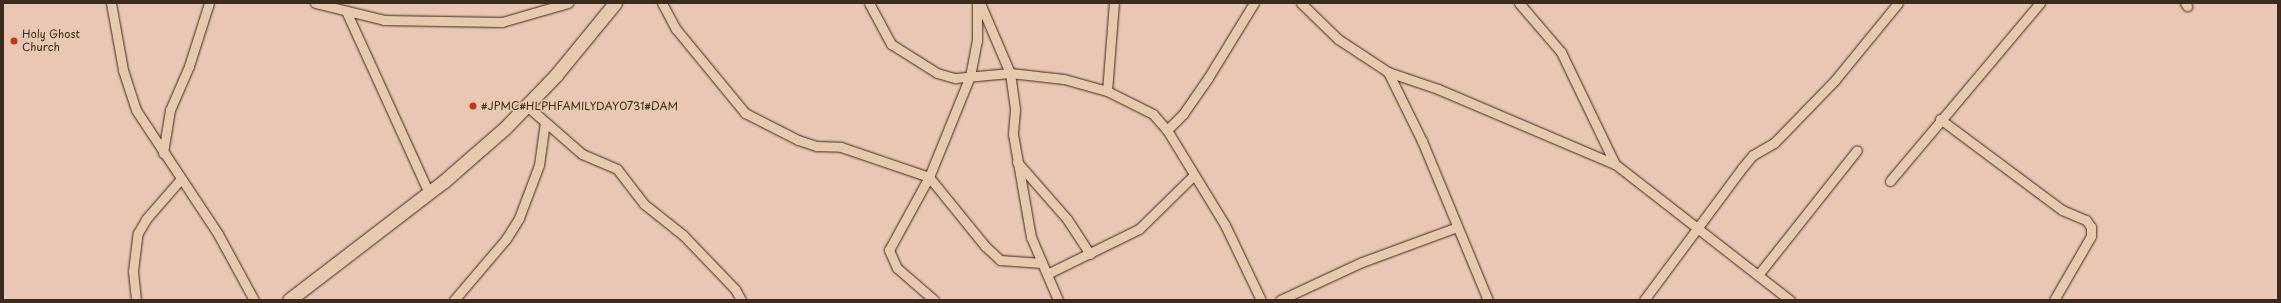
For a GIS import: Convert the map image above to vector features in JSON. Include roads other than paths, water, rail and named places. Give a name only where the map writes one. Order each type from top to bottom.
[{"type":"street","points":[[111,3],[130,98],[180,180],[218,234],[254,300]]},
{"type":"street","points":[[163,153],[170,110],[189,66],[209,3]]},
{"type":"street","points":[[315,3],[395,21],[502,22],[568,3]]},
{"type":"street","points":[[289,300],[429,193],[527,106],[615,3]]},
{"type":"street","points":[[662,3],[676,28],[745,113],[798,140],[818,146],[841,146],[929,177],[985,246],[1000,260],[1042,263]]},
{"type":"street","points":[[869,3],[891,44],[937,73],[955,78],[1010,73],[1064,79],[1107,90],[1153,114],[1167,130],[1193,176],[1224,225],[1261,300]]},
{"type":"street","points":[[934,300],[897,268],[889,250],[929,177],[970,76],[977,41],[979,3]]},
{"type":"street","points":[[979,3],[1010,73],[1017,162],[1031,237],[1058,300]]},
{"type":"street","points":[[1107,90],[1114,3]]},
{"type":"street","points":[[1167,130],[1183,114],[1208,78],[1254,3]]},
{"type":"street","points":[[1301,3],[1338,39],[1388,72],[1438,89],[1615,164],[1700,228],[1790,300]]},
{"type":"street","points":[[1519,3],[1561,52],[1615,164]]},
{"type":"street","points":[[1644,300],[1700,228],[1742,168],[1753,155],[1774,143],[1835,80],[1898,3]]},
{"type":"street","points":[[1890,181],[1940,119],[2040,3]]},
{"type":"street","points":[[346,11],[429,193]]},
{"type":"street","points":[[1388,72],[1488,300]]},
{"type":"street","points":[[527,106],[582,154],[617,169],[644,204],[683,235],[735,289],[741,300]]},
{"type":"street","points":[[1940,119],[2062,210],[2086,220],[2091,227],[2091,236],[2054,300]]},
{"type":"street","points":[[454,300],[506,239],[519,218],[539,165],[545,122]]},
{"type":"street","points":[[1758,275],[1857,150]]},
{"type":"street","points":[[1017,162],[1067,219],[1090,254]]},
{"type":"street","points":[[1047,274],[1139,229],[1193,176]]},
{"type":"street","points":[[136,300],[133,270],[138,233],[151,213],[180,180]]},
{"type":"street","points":[[1280,300],[1362,262],[1457,227]]},
{"type":"place","name":"Holy Ghost Church","points":[[14,41]]},
{"type":"place","name":"#JPMC#HLPHFAMILYDAY0731#DAM","points":[[473,106]]}]
